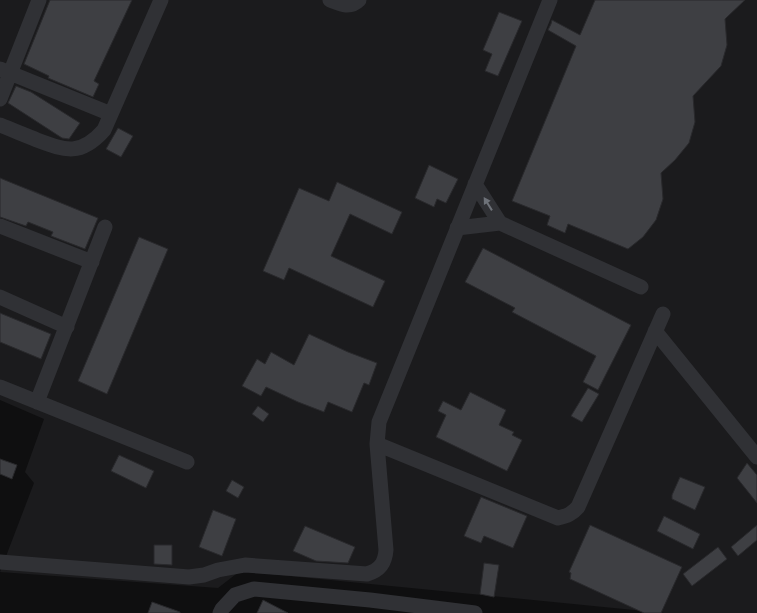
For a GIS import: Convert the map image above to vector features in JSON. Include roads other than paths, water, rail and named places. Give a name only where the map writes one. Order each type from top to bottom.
[{"type":"street","points":[[0,99],[5,71],[39,0]]},
{"type":"street","points":[[0,125],[62,149],[74,149],[96,139],[104,130],[161,0]]},
{"type":"street","points":[[330,0],[348,6],[356,3],[358,0]]},
{"type":"street","points":[[0,562],[188,577],[246,565],[367,574],[375,572],[381,566],[386,550],[377,444],[379,422],[550,0]]},
{"type":"street","points":[[5,71],[111,114]]},
{"type":"street","points":[[475,184],[500,223]]},
{"type":"street","points":[[457,228],[500,223],[641,287]]},
{"type":"street","points":[[0,226],[92,262]]},
{"type":"street","points":[[37,402],[105,227]]},
{"type":"street","points":[[0,297],[67,327]]},
{"type":"street","points":[[377,444],[558,518],[566,517],[578,507],[663,314]]},
{"type":"street","points":[[655,331],[757,457]]},
{"type":"street","points":[[0,387],[187,462]]},
{"type":"street","points":[[220,613],[235,595],[254,589],[367,606],[475,613]]}]
